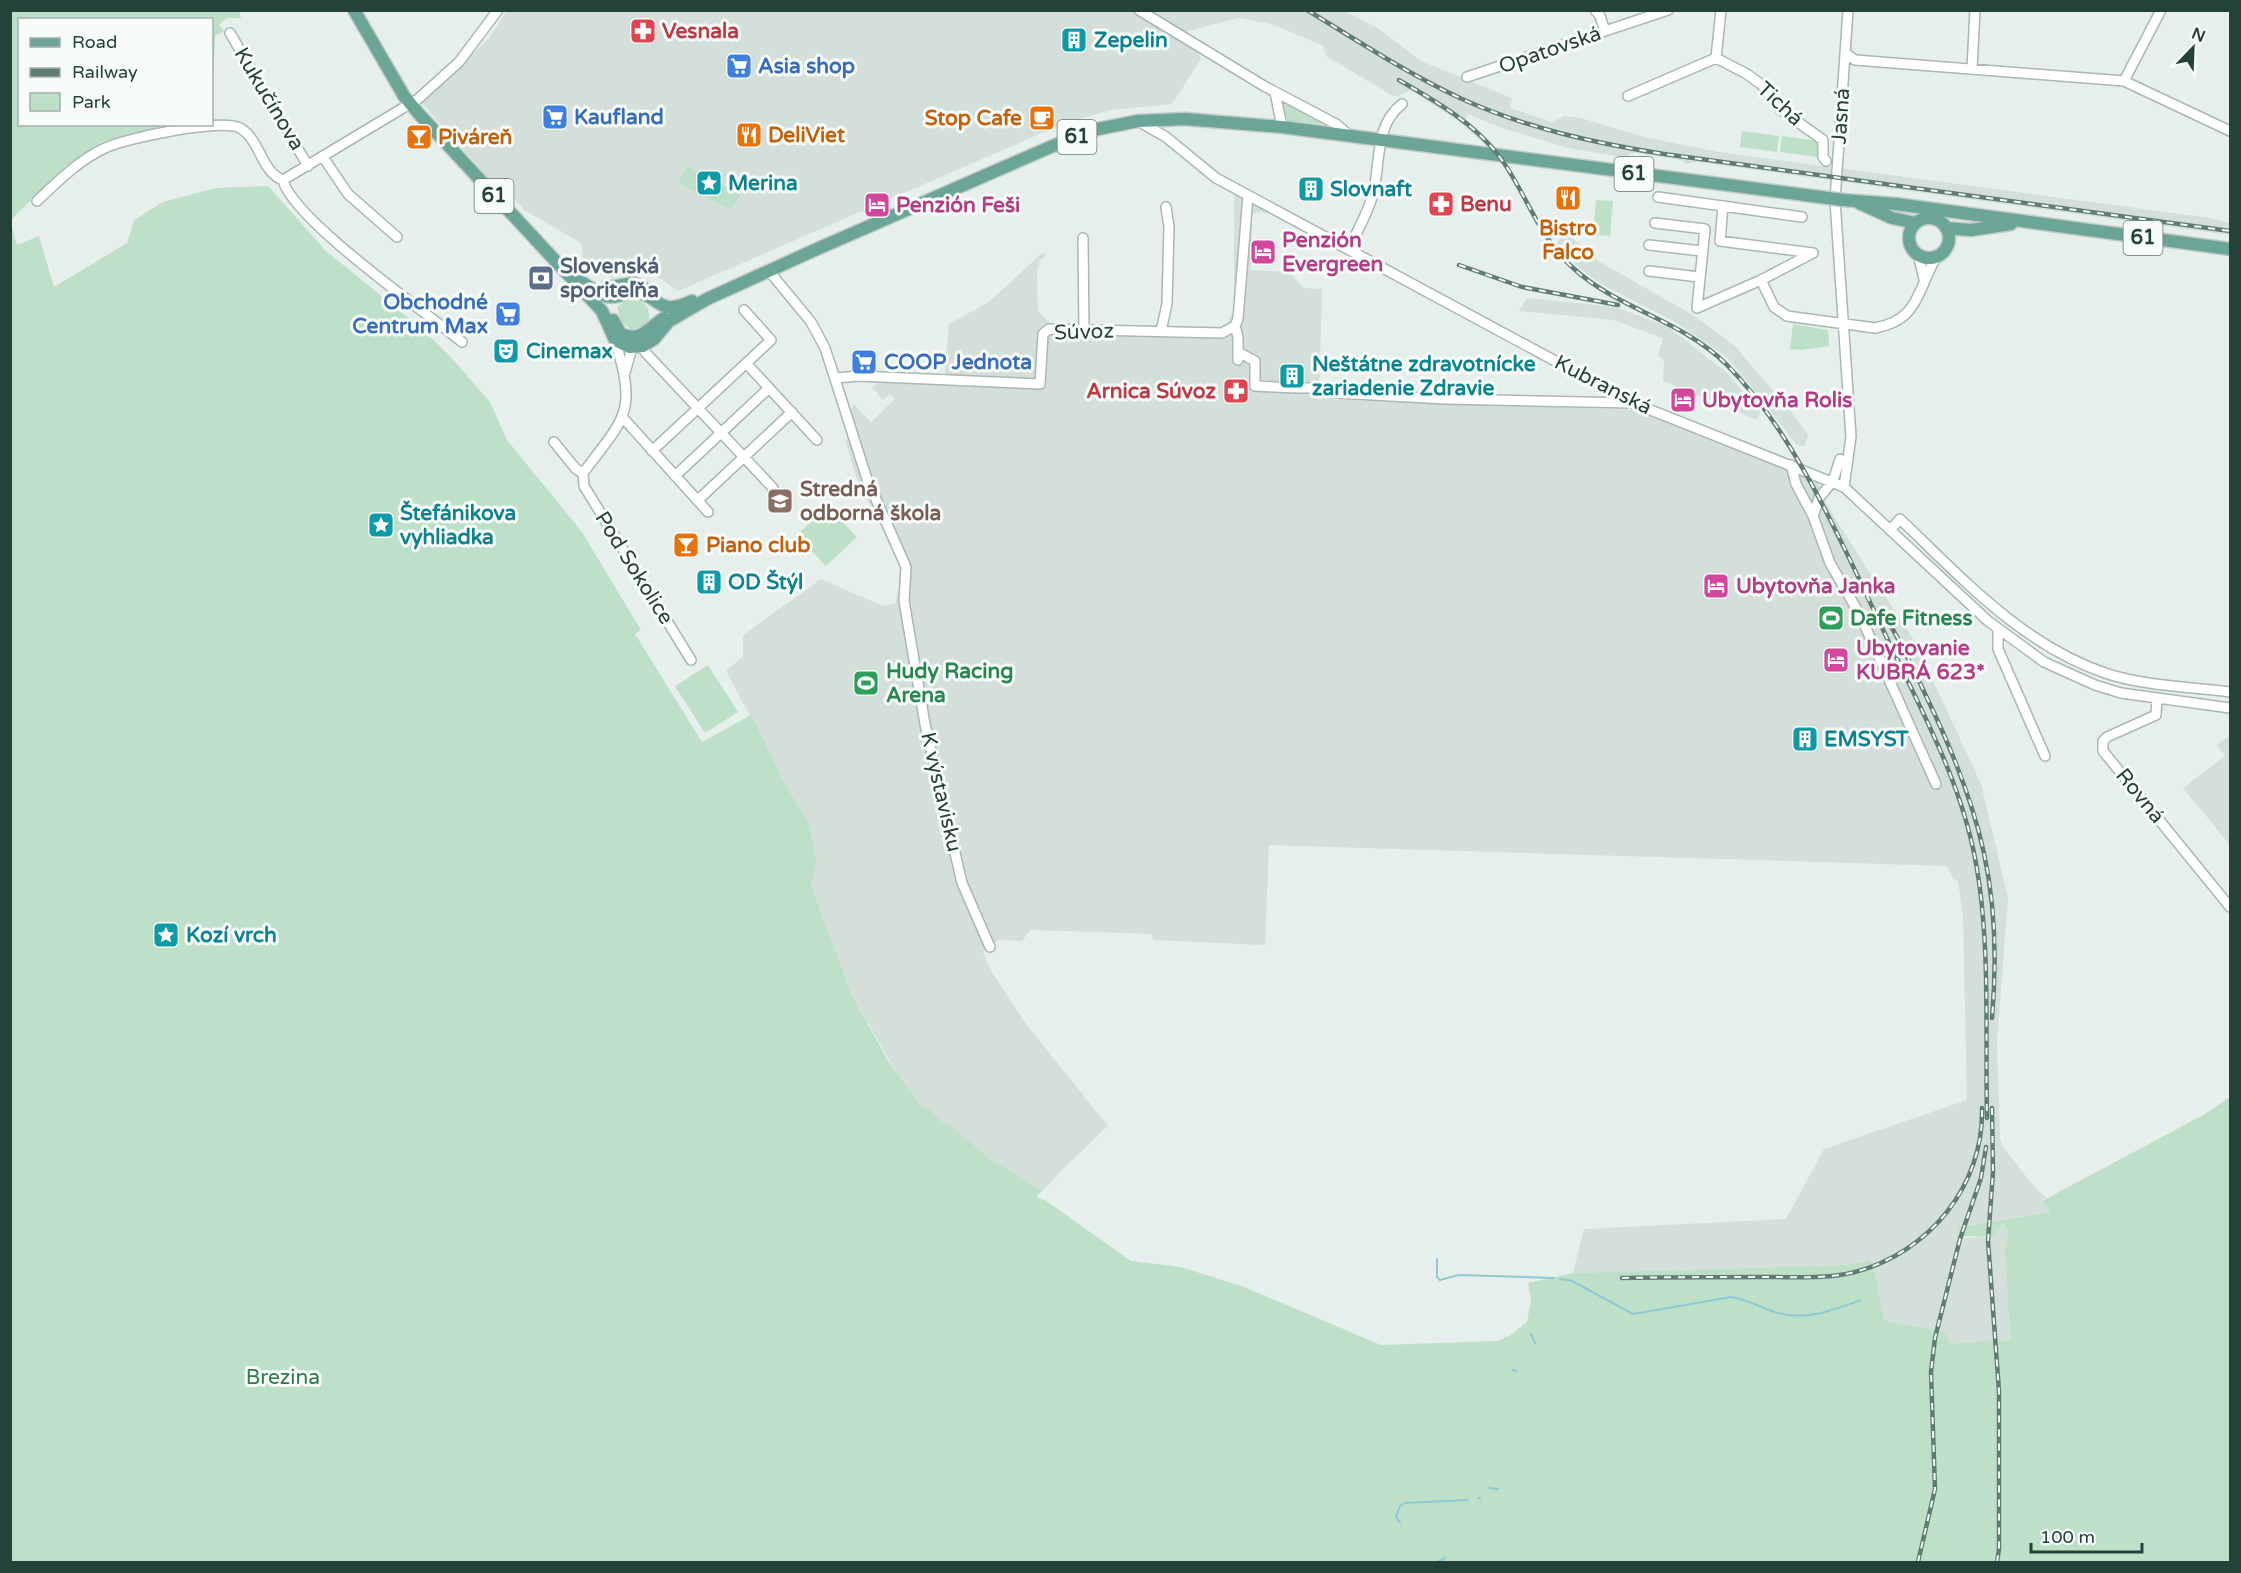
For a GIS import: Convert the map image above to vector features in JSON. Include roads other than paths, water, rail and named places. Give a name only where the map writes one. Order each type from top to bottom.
[{"type":"main road","name":"61","points":[[354,10],[411,103],[569,275],[609,309],[620,333],[636,348]]},
{"type":"main road","name":"61","points":[[636,348],[653,327],[668,315],[1055,145],[1098,129],[1138,121],[1185,119],[1282,127],[1849,201],[1906,205],[2030,224],[2230,249]]},
{"type":"main road","name":"61","points":[[1849,201],[1892,218],[1916,223],[1932,218],[1946,228],[1971,230],[1999,225],[2030,224]]},
{"type":"main road","name":"61","points":[[1892,218],[1909,236],[1913,249],[1918,254]]},
{"type":"main road","points":[[1909,236],[1916,223]]},
{"type":"main road","points":[[1946,228],[1948,243]]},
{"type":"main road","name":"61","points":[[1937,256],[1948,243],[1971,230]]},
{"type":"main road","points":[[1918,254],[1928,258],[1937,256]]},
{"type":"main road","points":[[582,286],[602,288],[634,283],[666,301],[691,305]]},
{"type":"main road","name":"61","points":[[582,286],[604,296],[636,292],[659,305],[672,307],[691,305]]},
{"type":"main road","name":"61","points":[[582,286],[602,311],[615,340]]},
{"type":"main road","points":[[642,286],[652,301],[656,314],[653,327]]},
{"type":"main road","points":[[607,323],[609,309],[616,296]]},
{"type":"main road","name":"61","points":[[636,348],[654,339],[669,321],[691,305]]},
{"type":"main road","points":[[615,340],[636,348]]},
{"type":"street","name":"Kukučínova","points":[[213,124],[228,124],[241,128],[270,170],[283,180],[411,103],[459,62],[498,10]]},
{"type":"street","points":[[1139,10],[1275,92],[1336,124],[1350,136]]},
{"type":"street","points":[[1595,10],[1605,32]]},
{"type":"street","name":"Opatovská","points":[[1467,77],[1668,10]]},
{"type":"street","points":[[1628,96],[1716,58],[1721,10]]},
{"type":"street","name":"Jasná","points":[[1844,487],[1851,437],[1835,221],[1848,10]]},
{"type":"street","points":[[1972,69],[1975,10]]},
{"type":"street","points":[[2124,81],[2161,10]]},
{"type":"street","name":"Kukučínova","points":[[230,33],[308,166]]},
{"type":"street","points":[[1845,53],[1855,60],[2124,81],[2230,130]]},
{"type":"street","name":"Tichá","points":[[1716,58],[1747,74],[1762,85],[1781,110],[1823,140],[1826,161]]},
{"type":"street","points":[[1275,92],[1282,127]]},
{"type":"street","points":[[1349,249],[1373,194],[1386,122],[1402,104]]},
{"type":"street","name":"Kubranská","points":[[1138,121],[1170,140],[1206,171],[1248,196],[1634,403],[1844,487],[1988,621],[2044,662],[2106,688],[2157,699],[2230,708]]},
{"type":"street","name":"Kukučínova","points":[[37,201],[69,171],[105,148],[134,139],[203,126]]},
{"type":"street","name":"Kukučínova","points":[[323,157],[348,194],[397,237]]},
{"type":"street","points":[[283,180],[285,187],[298,204],[328,236],[462,342]]},
{"type":"street","points":[[1248,196],[1238,319],[1235,326],[1238,337],[1238,356],[1255,361],[1255,386],[1312,388],[1319,392],[1445,399],[1634,403]]},
{"type":"street","points":[[1658,197],[1802,217]]},
{"type":"street","points":[[1655,223],[1705,229],[1695,311],[1813,253],[1720,241],[1724,206]]},
{"type":"street","points":[[1161,331],[1167,304],[1169,227],[1166,207]]},
{"type":"street","points":[[1083,238],[1084,330]]},
{"type":"street","points":[[1649,245],[1702,251]]},
{"type":"street","points":[[1779,271],[1785,249]]},
{"type":"street","points":[[1918,254],[1924,279]]},
{"type":"street","points":[[1761,280],[1769,300],[1781,313],[1796,318],[1875,328],[1899,320],[1916,305],[1924,279],[1937,256]]},
{"type":"street","name":"K výstavisku","points":[[769,271],[816,330],[836,378],[867,479],[906,567],[904,601],[925,724],[962,883],[990,946]]},
{"type":"street","points":[[1650,271],[1699,277]]},
{"type":"street","points":[[652,451],[771,340],[744,310]]},
{"type":"street","name":"Súvoz","points":[[836,378],[859,376],[1040,384],[1043,334],[1049,329],[1222,333],[1235,326]]},
{"type":"street","points":[[583,473],[624,419],[628,387],[626,373],[615,340]]},
{"type":"street","points":[[626,373],[636,348],[697,408],[772,488]]},
{"type":"street","points":[[746,363],[817,440]]},
{"type":"street","points":[[675,476],[769,388]]},
{"type":"street","points":[[698,500],[792,412]]},
{"type":"street","points":[[624,419],[708,512]]},
{"type":"street","points":[[1813,516],[1819,498],[1833,481],[1840,459],[1851,437]]},
{"type":"street","name":"Pod Sokolice","points":[[554,442],[576,469],[583,473],[584,486],[691,660]]},
{"type":"street","points":[[1807,471],[1825,470],[1840,459]]},
{"type":"street","points":[[1791,465],[1796,484],[1813,516],[1830,563],[1860,615],[1936,784]]},
{"type":"street","points":[[1891,529],[1900,519],[1997,611],[2051,649],[2110,674],[2230,692]]},
{"type":"street","points":[[1937,573],[1947,563]]},
{"type":"street","points":[[1988,621],[1997,611]]},
{"type":"street","points":[[1998,629],[1998,649],[2045,756]]},
{"type":"street","points":[[2044,662],[2051,649]]},
{"type":"street","points":[[2106,688],[2110,674]]},
{"type":"street","points":[[2176,701],[2178,685]]},
{"type":"street","name":"Rovná","points":[[2157,699],[2156,715],[2107,737],[2103,741],[2103,751],[2230,907]]},
{"type":"waterway","points":[[1437,1259],[1437,1277],[1440,1280],[1459,1275],[1554,1278]]},
{"type":"waterway","points":[[1560,1279],[1572,1281],[1633,1314],[1731,1297],[1786,1315],[1796,1316],[1818,1314],[1861,1300]]},
{"type":"waterway","points":[[1531,1334],[1535,1343]]},
{"type":"waterway","points":[[1489,1488],[1498,1489]]},
{"type":"waterway","points":[[1400,1523],[1396,1517],[1400,1506],[1405,1503],[1468,1500]]},
{"type":"waterway","points":[[1439,1561],[1445,1558]]},
{"type":"railway","points":[[1307,10],[1403,68],[1462,99],[1511,118],[1586,139],[1664,154],[2230,231]]},
{"type":"railway","points":[[1399,80],[1453,113],[1489,144],[1508,170],[1550,241],[1572,267],[1609,294],[1690,336],[1726,364],[1751,392],[1796,457],[1835,529],[1938,744],[1960,800],[1975,858],[1983,922],[1987,1118]]},
{"type":"railway","points":[[1459,265],[1522,287],[1618,305]]},
{"type":"railway","points":[[1881,609],[1906,653],[1946,739],[1974,815],[1991,891],[1995,973],[1992,1018]]},
{"type":"railway","points":[[1622,1278],[1823,1277],[1855,1272],[1882,1262],[1907,1249],[1929,1232],[1947,1211],[1962,1188],[1974,1163],[1980,1136],[1982,1108]]},
{"type":"railway","points":[[1992,1108],[1993,1172],[1988,1241],[1999,1391],[1999,1549],[1997,1562]]},
{"type":"railway","points":[[1918,1562],[1935,1489],[1931,1372],[1935,1338],[1960,1239],[1981,1178],[1986,1147]]},
{"type":"place","name":"Vesnala","points":[[643,31]]},
{"type":"place","name":"Zepelin","points":[[1074,40]]},
{"type":"place","name":"Asia shop","points":[[739,66]]},
{"type":"place","name":"Kaufland","points":[[555,117]]},
{"type":"place","name":"Stop Cafe","points":[[1042,118]]},
{"type":"place","name":"DeliViet","points":[[749,135]]},
{"type":"place","name":"Piváreň","points":[[419,137]]},
{"type":"place","name":"Merina","points":[[709,183]]},
{"type":"place","name":"Slovnaft","points":[[1311,189]]},
{"type":"place","name":"Bistro Falco","points":[[1568,198]]},
{"type":"place","name":"Benu","points":[[1441,204]]},
{"type":"place","name":"Penzión Feši","points":[[877,205]]},
{"type":"place","name":"Penzión Evergreen","points":[[1263,252]]},
{"type":"place","name":"Slovenská sporiteľňa","points":[[541,278]]},
{"type":"place","name":"Obchodné Centrum Max","points":[[508,314]]},
{"type":"place","name":"Cinemax","points":[[506,351]]},
{"type":"place","name":"COOP Jednota","points":[[864,362]]},
{"type":"place","name":"Neštátne zdravotnícke zariadenie Zdravie","points":[[1292,376]]},
{"type":"place","name":"Arnica Súvoz","points":[[1236,391]]},
{"type":"place","name":"Ubytovňa Rolis","points":[[1683,400]]},
{"type":"place","name":"Stredná odborná škola","points":[[780,501]]},
{"type":"place","name":"Štefánikova vyhliadka","points":[[381,525]]},
{"type":"place","name":"Piano club","points":[[686,545]]},
{"type":"place","name":"OD Štýl","points":[[709,582]]},
{"type":"place","name":"Ubytovňa Janka","points":[[1716,586]]},
{"type":"place","name":"Dafe Fitness","points":[[1831,618]]},
{"type":"place","name":"Ubytovanie KUBRÁ 623*","points":[[1836,660]]},
{"type":"place","name":"Hudy Racing Arena","points":[[866,683]]},
{"type":"place","name":"EMSYST","points":[[1805,739]]},
{"type":"place","name":"Kozí vrch","points":[[166,935]]},
{"type":"park label","name":"Brezina","points":[[283,1377]]}]
